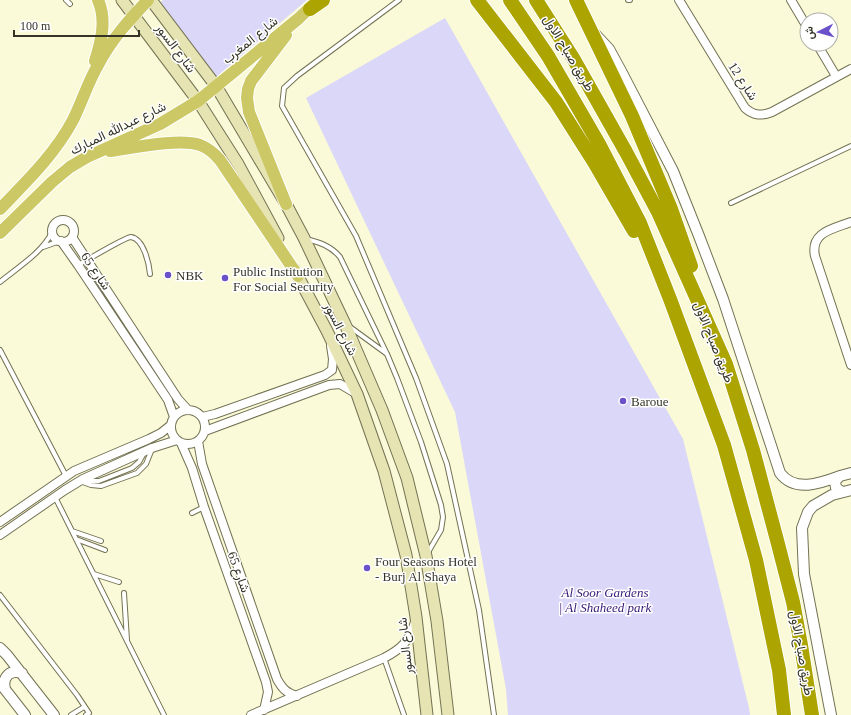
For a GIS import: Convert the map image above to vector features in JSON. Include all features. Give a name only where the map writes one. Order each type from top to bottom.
[{"type":"highway","points":[[314,4],[323,0]]},
{"type":"highway","points":[[470,0],[496,23]]},
{"type":"highway","points":[[477,0],[556,102],[598,168],[670,299]]},
{"type":"highway","name":"طريق صباح الاول","points":[[510,0],[548,56],[599,144],[640,223],[670,299],[724,445],[756,560],[779,670],[784,715]]},
{"type":"highway","name":"طريق صباح الاول","points":[[536,0],[573,58],[626,152],[654,206],[726,364],[753,450],[793,602],[812,715]]},
{"type":"highway","points":[[576,2],[632,116],[671,209],[726,364]]},
{"type":"main road","points":[[89,83],[102,30],[102,12],[98,0]]},
{"type":"main road","name":"شارع السور","points":[[122,0],[198,101],[238,164],[327,331],[358,394],[384,471],[406,555],[416,618],[427,715]]},
{"type":"main road","points":[[134,15],[149,0]]},
{"type":"main road","name":"شارع السور","points":[[149,0],[216,86],[286,204],[345,324],[382,410],[406,478],[426,556],[437,622],[448,715]]},
{"type":"main road","name":"شارع المغرب","points":[[198,101],[298,19],[314,4]]},
{"type":"main road","name":"شارع عبدالله المبارك","points":[[0,209],[41,166],[57,145],[73,120],[89,83],[109,46],[134,15]]},
{"type":"main road","points":[[286,204],[252,120],[247,98],[251,81],[298,19]]},
{"type":"main road","name":"شارع عبدالله المبارك","points":[[0,233],[64,172],[76,163],[160,124],[198,101]]},
{"type":"main road","points":[[95,154],[155,145],[184,143],[198,145],[212,151],[220,160],[298,276]]},
{"type":"street","name":"شارع 12","points":[[679,0],[745,108],[750,112],[758,115],[765,115],[851,69]]},
{"type":"street","points":[[791,0],[799,14]]},
{"type":"street","name":"طريق صباح الاول","points":[[591,31],[598,35],[609,49],[673,171],[700,236],[723,299],[780,473],[785,478],[804,485],[816,484],[851,473]]},
{"type":"street","points":[[822,52],[836,76]]},
{"type":"street","points":[[65,220],[71,223],[74,230],[72,237],[67,241],[60,241],[55,238],[52,232],[55,223],[65,220]]},
{"type":"street","points":[[851,222],[819,236],[815,240],[813,248],[851,365]]},
{"type":"street","name":"شارع 65","points":[[72,237],[175,395],[188,410]]},
{"type":"street","name":"شارع 65","points":[[60,241],[78,265],[168,400],[174,417]]},
{"type":"street","points":[[202,417],[215,414],[325,375],[332,370],[334,359],[327,331]]},
{"type":"street","points":[[205,431],[329,385],[340,384],[358,394]]},
{"type":"street","points":[[0,534],[81,480],[152,448],[179,442],[190,444],[198,441],[204,435],[206,426],[202,417],[196,412],[188,410],[178,413],[174,417],[171,425],[172,434],[179,442]]},
{"type":"street","points":[[0,522],[66,476],[83,466],[149,439],[161,433],[171,425]]},
{"type":"street","name":"شارع 65","points":[[198,441],[202,464],[277,679],[283,688],[289,693],[297,696]]},
{"type":"street","name":"شارع 65","points":[[179,442],[192,468],[204,507],[266,682],[268,692],[264,710]]},
{"type":"street","points":[[840,476],[837,478],[834,485],[836,488],[847,491]]},
{"type":"street","name":"طريق صباح الاول","points":[[831,715],[804,574],[802,528],[808,512],[813,506],[832,495],[847,491]]},
{"type":"street","points":[[251,715],[395,652],[405,643],[411,634],[416,618]]},
{"type":"street","points":[[0,648],[7,654],[54,715]]},
{"type":"street","points":[[22,673],[17,672],[8,675],[4,679],[2,686],[24,714]]},
{"type":"lane","points":[[66,0],[70,4]]},
{"type":"lane","points":[[399,0],[297,76],[284,88],[282,106],[356,236],[416,378],[447,464],[479,610],[494,715]]},
{"type":"lane","points":[[731,203],[851,146]]},
{"type":"lane","points":[[0,282],[40,248],[47,241],[52,232]]},
{"type":"lane","points":[[78,265],[118,242],[132,237],[139,242],[147,256],[150,274]]},
{"type":"lane","points":[[304,238],[319,242],[335,251],[340,257],[387,354],[421,442],[441,505],[443,517],[441,530],[426,556]]},
{"type":"lane","points":[[40,248],[60,241]]},
{"type":"lane","points":[[345,324],[387,354]]},
{"type":"lane","points":[[0,350],[66,476]]},
{"type":"lane","points":[[81,480],[91,485],[101,486],[138,472],[146,464],[152,448]]},
{"type":"lane","points":[[55,497],[164,715]]},
{"type":"lane","points":[[192,513],[204,507]]},
{"type":"lane","points":[[72,531],[101,540]]},
{"type":"lane","points":[[76,539],[105,550]]},
{"type":"lane","points":[[94,574],[119,582]]},
{"type":"lane","points":[[124,593],[128,643]]},
{"type":"lane","points":[[0,595],[84,707],[87,714]]},
{"type":"lane","points":[[384,658],[404,715]]},
{"type":"lane","points":[[72,715],[84,707]]},
{"type":"green space","points":[[163,0],[307,0],[215,78],[159,4]]},
{"type":"green space","name":"Al Soor Gardens | Al Shaheed park","points":[[445,18],[683,439],[750,715],[508,715],[506,689],[455,412],[306,98]]},
{"type":"place","name":"NBK","points":[[168,275]]},
{"type":"place","name":"Public Institution For Social Security","points":[[225,278]]},
{"type":"place","name":"Baroue","points":[[623,401]]},
{"type":"place","name":"Four Seasons Hotel - Burj Al Shaya","points":[[367,568]]}]
